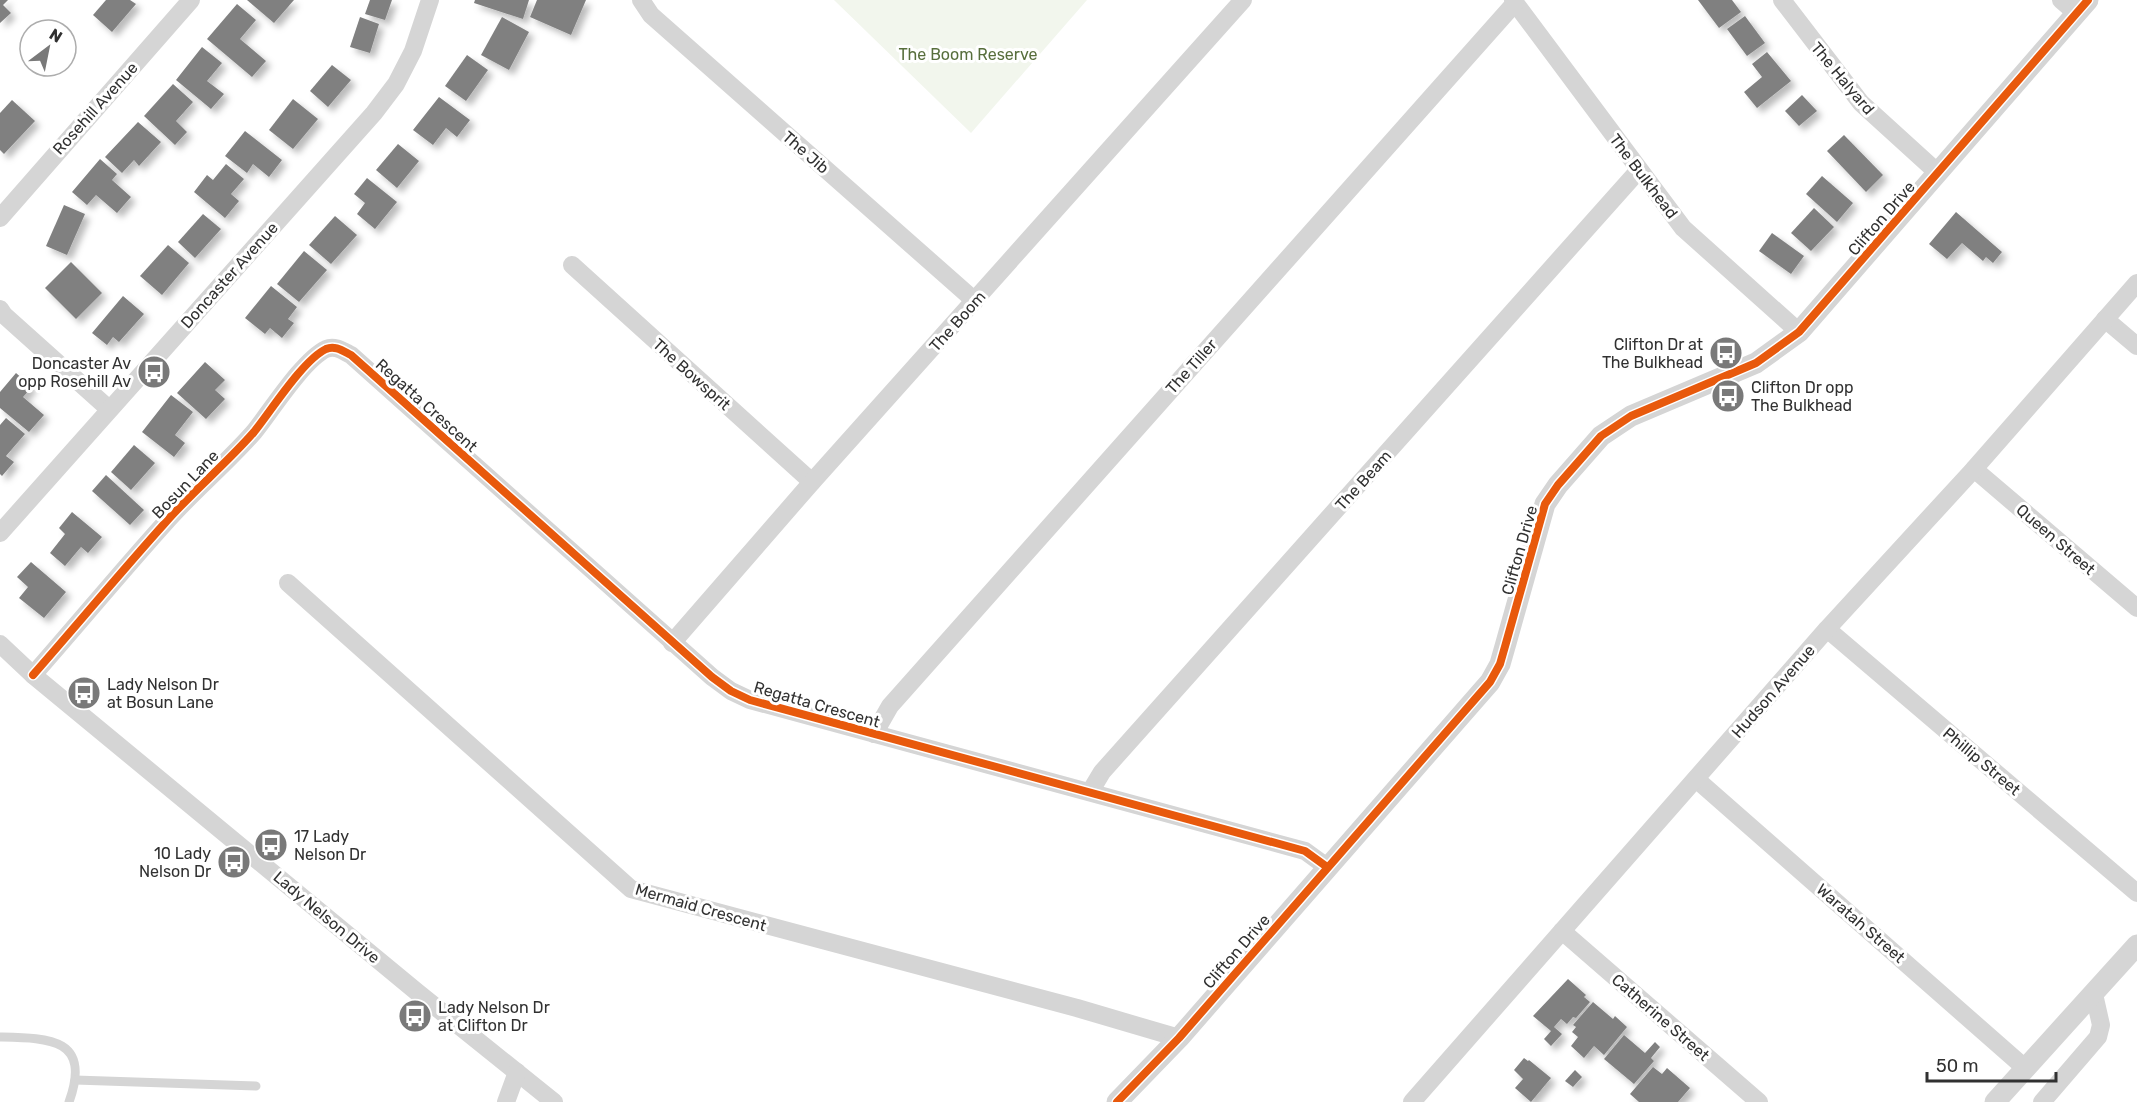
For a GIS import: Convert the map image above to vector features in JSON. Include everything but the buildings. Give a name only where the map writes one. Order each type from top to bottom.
[{"type":"street","name":"Rosehill Avenue","points":[[0,218],[191,0]]},
{"type":"street","name":"Doncaster Avenue","points":[[0,533],[374,113],[396,84],[413,51],[430,0]]},
{"type":"street","name":"The Jib","points":[[641,0],[651,15],[975,301]]},
{"type":"street","name":"The Boom","points":[[672,643],[812,482],[1243,0]]},
{"type":"street","name":"The Halyard","points":[[1782,0],[1861,104],[1938,173]]},
{"type":"street","name":"The Bulkhead","points":[[1514,1],[1683,228],[1799,332]]},
{"type":"street","name":"The Tiller","points":[[874,734],[890,706],[1514,1]]},
{"type":"street","name":"Clifton Drive","points":[[1117,1102],[1179,1038],[1490,682],[1500,664],[1545,504],[1565,477],[1601,436],[1631,416],[1756,363],[1799,332],[1938,173],[2075,4]]},
{"type":"street","name":"The Beam","points":[[1090,792],[1102,772],[1639,170]]},
{"type":"street","name":"The Bowsprit","points":[[572,265],[812,482]]},
{"type":"street","name":"Hudson Avenue","points":[[1412,1102],[1827,628],[1974,469],[2137,284]]},
{"type":"street","points":[[0,309],[109,409]]},
{"type":"street","points":[[2105,319],[2137,346]]},
{"type":"street","name":"Bosun Lane","points":[[33,675],[164,524],[193,493],[213,476],[254,431],[311,360],[327,348],[338,348]]},
{"type":"street","name":"Regatta Crescent","points":[[338,348],[351,355],[672,643],[731,691],[750,700],[1305,851],[1327,867]]},
{"type":"street","name":"Queen Street","points":[[1974,469],[2137,608]]},
{"type":"street","name":"Mermaid Crescent","points":[[288,583],[631,889],[1077,1008],[1179,1038]]},
{"type":"street","name":"Phillip Street","points":[[1827,628],[2137,893]]},
{"type":"street","name":"Lady Nelson Drive","points":[[0,644],[33,675],[554,1102]]},
{"type":"street","name":"Waratah Street","points":[[1696,779],[2025,1068]]},
{"type":"street","name":"Catherine Street","points":[[1562,931],[1759,1102]]},
{"type":"street","points":[[1995,1102],[2137,945]]},
{"type":"street","points":[[2042,1102],[2098,1037],[2101,1025],[2094,994]]},
{"type":"street","points":[[506,1102],[518,1072]]},
{"type":"lane","points":[[0,1037],[40,1039],[65,1047],[75,1064],[75,1080],[70,1101]]},
{"type":"lane","points":[[75,1080],[256,1086]]},
{"type":"green space","name":"The Boom Reserve","points":[[834,0],[1087,0],[971,133]]},
{"type":"cycle path","points":[[1117,1102],[1179,1038],[1490,682],[1500,664],[1545,504],[1558,485],[1601,436],[1631,416],[1756,363],[1799,332],[2088,0]]},
{"type":"cycle path","points":[[33,675],[176,511],[254,432],[307,364],[326,349],[336,348],[351,355],[712,677],[731,691],[750,700],[1305,851],[1327,867]]},
{"type":"place","name":"Clifton Dr at The Bulkhead","points":[[1726,353]]},
{"type":"place","name":"Doncaster Av opp Rosehill Av","points":[[154,372]]},
{"type":"place","name":"Clifton Dr opp The Bulkhead","points":[[1728,396]]},
{"type":"place","name":"Lady Nelson Dr at Bosun Lane","points":[[84,693]]},
{"type":"place","name":"17 Lady Nelson Dr","points":[[271,845]]},
{"type":"place","name":"10 Lady Nelson Dr","points":[[234,862]]},
{"type":"place","name":"Lady Nelson Dr at Clifton Dr","points":[[415,1016]]}]
